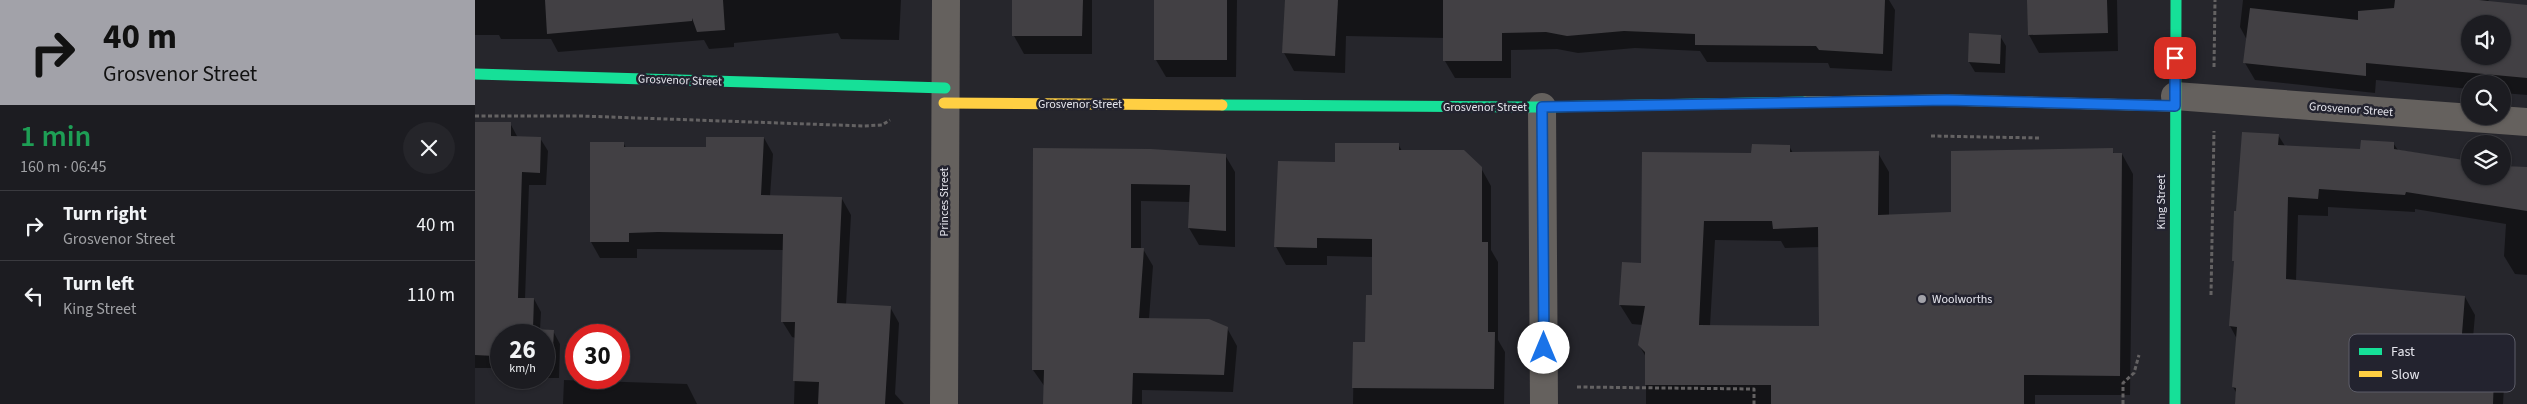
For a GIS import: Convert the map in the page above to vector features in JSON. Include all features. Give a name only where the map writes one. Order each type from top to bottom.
[{"type":"street","name":"Princes Street","points":[[944,404],[946,0]]},
{"type":"street","name":"King Street","points":[[2175,404],[2176,0]]},
{"type":"street","name":"Grosvenor Street","points":[[475,74],[945,95],[1542,107],[1947,100],[2175,101],[2527,122]]},
{"type":"street","points":[[1542,107],[1544,395]]},
{"type":"path","points":[[2214,76],[2215,0]]},
{"type":"path","points":[[475,116],[581,116],[864,126],[882,125],[895,117]]},
{"type":"path","points":[[2211,301],[2214,126]]},
{"type":"path","points":[[1928,136],[2045,138]]},
{"type":"path","points":[[2123,404],[2123,384],[2134,373],[2140,353]]},
{"type":"path","points":[[1577,377],[1577,395]]},
{"type":"path","points":[[1544,395],[1577,387],[1754,389],[1755,404]]},
{"type":"building","points":[[545,0],[723,0],[725,30],[697,32],[692,18],[692,21],[547,34]]},
{"type":"building","points":[[1012,0],[1083,0],[1082,36],[1012,36]]},
{"type":"building","points":[[1154,0],[1227,0],[1227,60],[1154,60]]},
{"type":"building","points":[[1285,0],[1338,0],[1335,56],[1282,53]]},
{"type":"building","points":[[1443,0],[1885,0],[1883,54],[1819,50],[1816,46],[1695,45],[1695,34],[1624,31],[1567,36],[1546,32],[1502,33],[1502,61],[1443,61]]},
{"type":"building","points":[[2027,0],[2107,0],[2108,33],[2028,35]]},
{"type":"building","points":[[2395,0],[2479,0],[2527,5],[2527,78],[2511,75],[2366,63],[2366,76],[2243,63],[2250,8],[2358,20],[2358,11],[2394,8]]},
{"type":"building","points":[[1969,33],[2001,35],[2000,64],[1968,62]]},
{"type":"building","points":[[475,122],[511,122],[511,136],[541,137],[540,173],[522,172],[518,298],[534,298],[533,324],[490,324],[490,356],[475,355]]},
{"type":"building","points":[[2242,132],[2279,134],[2278,145],[2360,149],[2361,140],[2394,142],[2394,149],[2461,160],[2461,185],[2511,185],[2511,166],[2527,167],[2527,211],[2406,192],[2405,195],[2319,189],[2318,199],[2288,197],[2286,279],[2465,296],[2462,334],[2349,334],[2349,392],[2493,392],[2493,404],[2235,404],[2236,388],[2232,387],[2237,327],[2229,326],[2234,261],[2232,261],[2234,211],[2236,211]]},
{"type":"building","points":[[706,137],[764,137],[761,195],[842,197],[837,303],[891,306],[885,404],[818,404],[819,382],[793,381],[795,322],[781,322],[783,234],[629,233],[629,242],[590,242],[590,142],[624,142],[624,147],[706,147]]},
{"type":"building","points":[[1335,143],[1399,143],[1399,150],[1464,150],[1482,167],[1482,242],[1488,242],[1488,332],[1495,332],[1494,389],[1352,388],[1353,342],[1365,342],[1366,295],[1372,295],[1372,239],[1317,238],[1317,248],[1274,247],[1278,161],[1335,162]]},
{"type":"building","points":[[1752,144],[1790,145],[1790,152],[1879,151],[1878,215],[1951,212],[1951,151],[2113,148],[2113,153],[2122,153],[2120,376],[2024,375],[2024,404],[1771,404],[1771,385],[1645,385],[1645,352],[1638,345],[1645,306],[1619,305],[1622,262],[1641,263],[1642,152],[1751,153]],"holes":[[[1704,221],[1772,221],[1773,229],[1818,227],[1819,326],[1699,325]]]},
{"type":"building","points":[[1033,148],[1151,149],[1226,154],[1226,231],[1188,228],[1190,185],[1131,184],[1131,248],[1144,248],[1139,318],[1209,319],[1228,327],[1224,375],[1133,373],[1132,404],[1043,404],[1044,370],[1032,370]]},
{"type":"traffic: fast","points":[[2175,404],[2176,0]]},
{"type":"traffic: fast","points":[[475,74],[945,88]]},
{"type":"traffic: fast","points":[[1222,105],[1542,107],[1805,102]]},
{"type":"traffic: slow","points":[[1805,102],[1947,100],[2175,106]]},
{"type":"traffic: slow","points":[[944,103],[1222,105]]},
{"type":"place","name":"Woolworths","points":[[1922,299]]},
{"type":"route","points":[[1544,348],[1542,107],[1947,100],[2175,106],[2175,58]]}]
